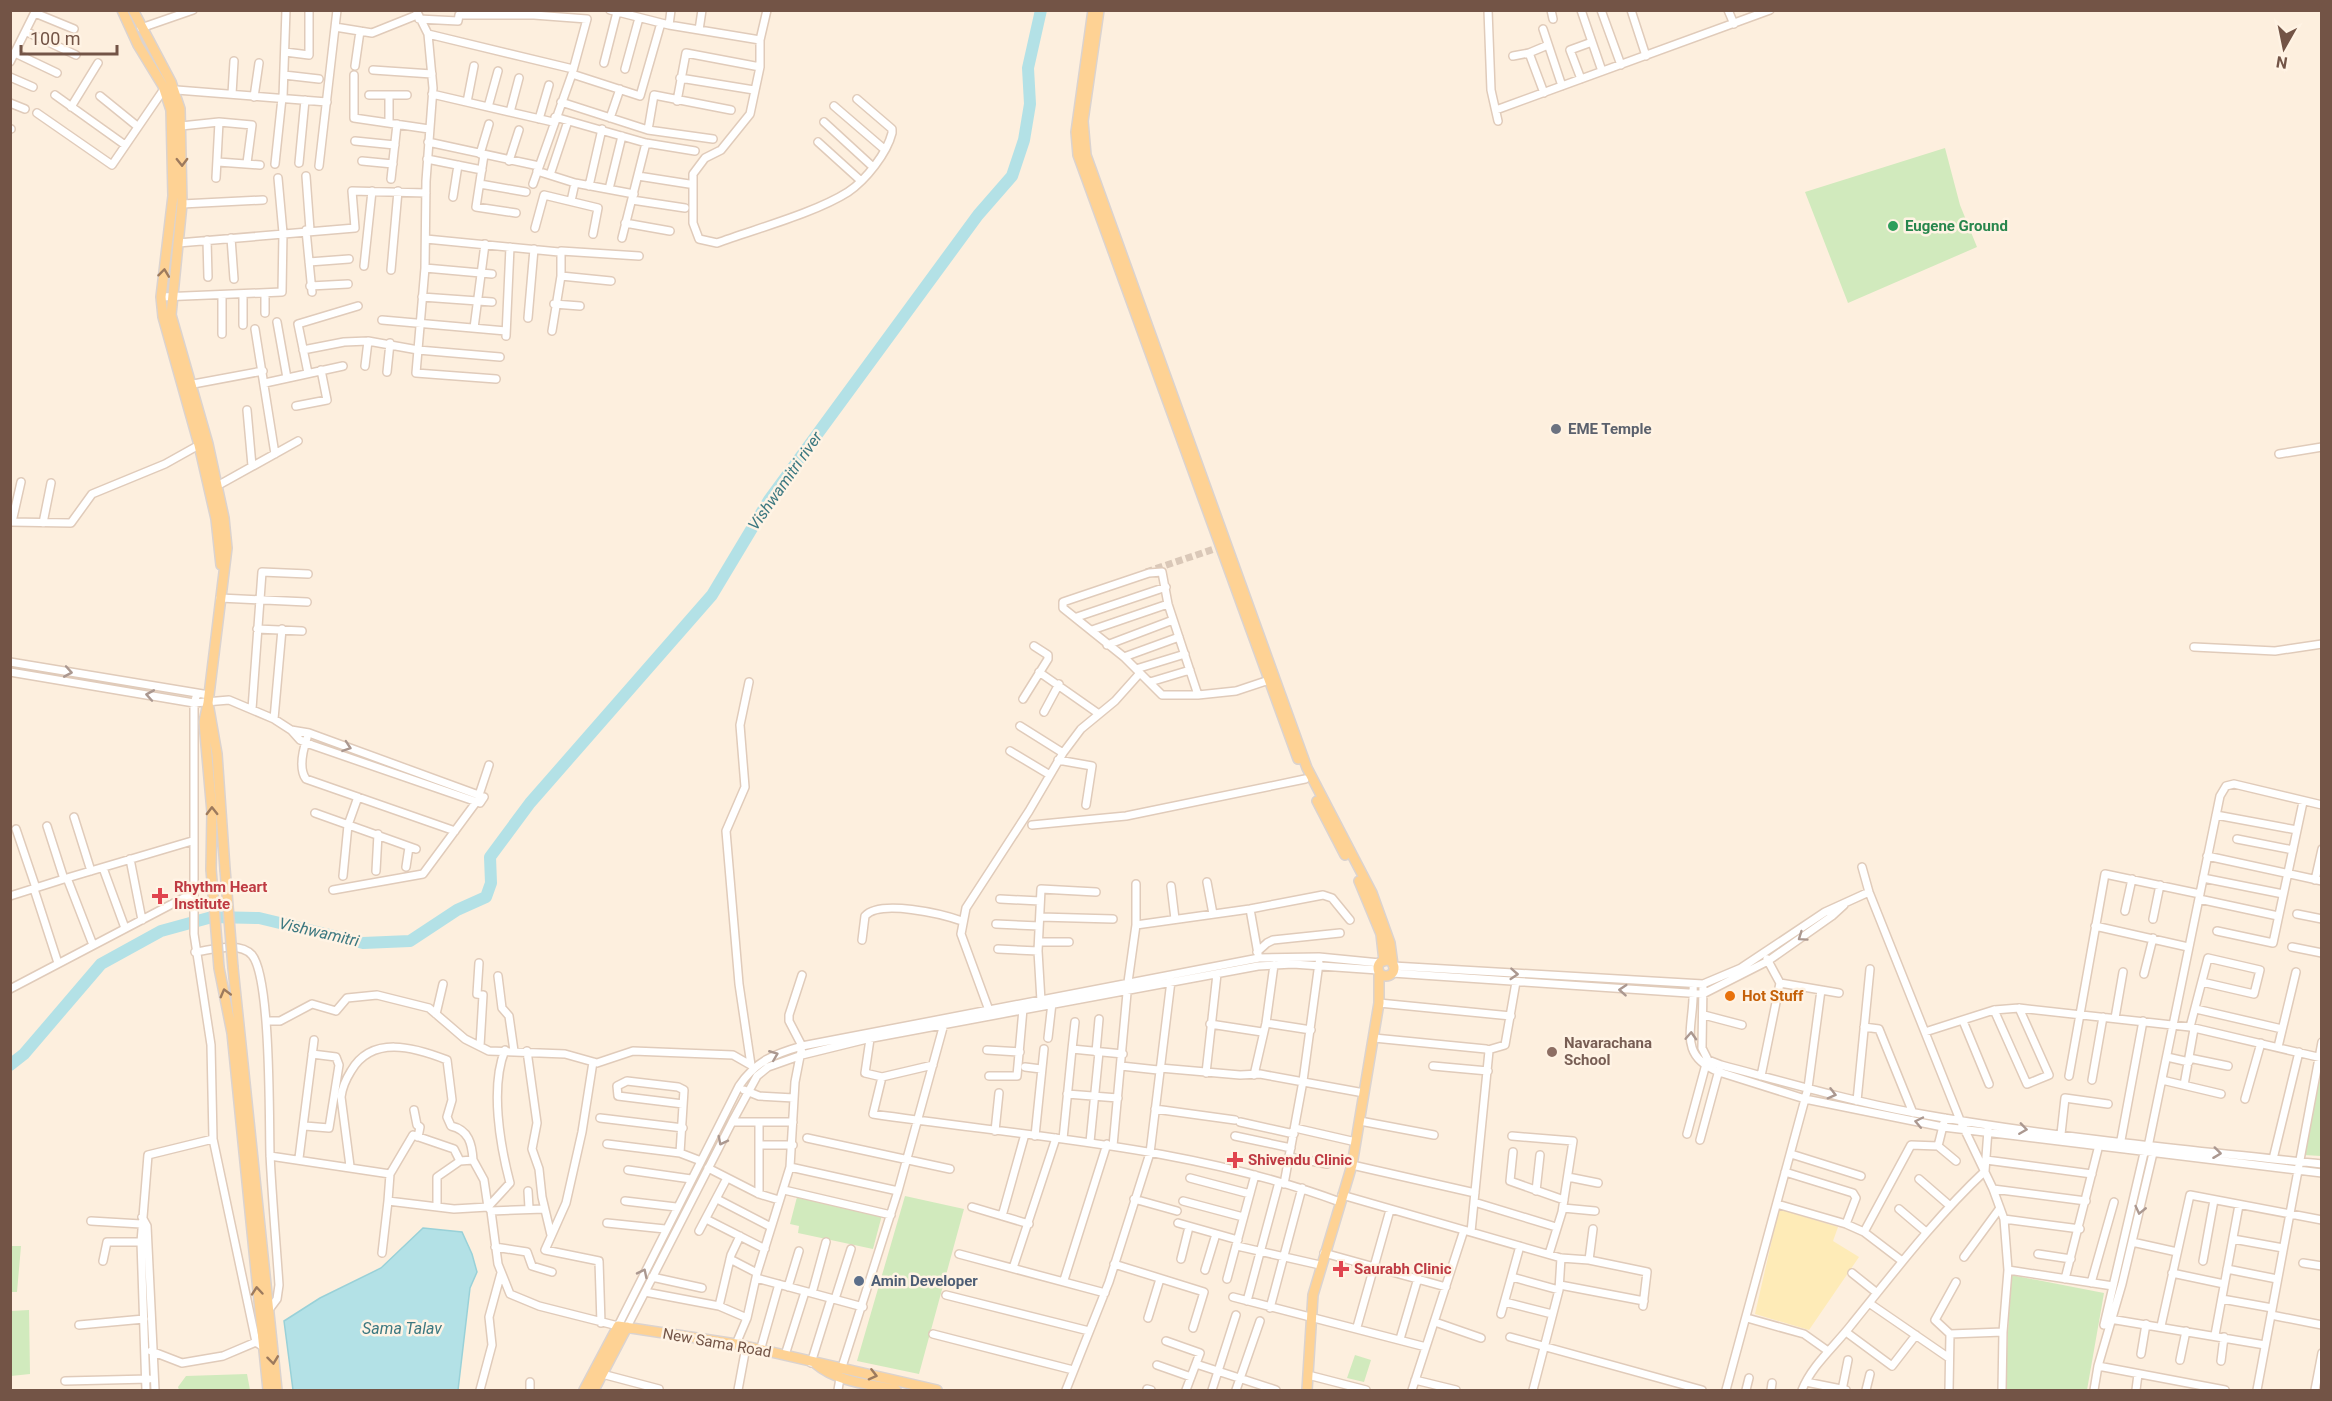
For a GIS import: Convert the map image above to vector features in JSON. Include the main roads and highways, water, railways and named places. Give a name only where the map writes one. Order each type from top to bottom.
[{"type":"main road","points":[[122,10],[138,45],[178,99],[183,204],[178,243],[166,298]]},
{"type":"main road","points":[[132,10],[169,88],[173,196],[166,298],[216,519],[223,576]]},
{"type":"main road","points":[[1093,10],[1076,132],[1078,155],[1273,679]]},
{"type":"main road","points":[[1100,10],[1083,122],[1086,155],[1306,775],[1384,923],[1386,968],[1352,1165],[1320,1265],[1311,1318],[1307,1390]]},
{"type":"main road","points":[[186,386],[208,444],[227,548],[204,722],[212,812],[211,870],[219,968],[232,1033],[259,1344],[268,1390]]},
{"type":"main road","points":[[208,699],[217,754],[233,968],[277,1390]]},
{"type":"main road","points":[[594,1390],[622,1327]]},
{"type":"main road","points":[[584,1390],[622,1327]]},
{"type":"main road","name":"New Sama Road","points":[[622,1327],[736,1344],[760,1351],[785,1354],[930,1390]]},
{"type":"main road","name":"New Sama Road","points":[[814,1363],[840,1378],[896,1390]]},
{"type":"water","name":"Sama Talav","points":[[423,1228],[462,1232],[477,1272],[470,1288],[458,1390],[293,1390],[284,1321],[320,1298],[381,1268]]},
{"type":"waterway","name":"Vishwamitri river","points":[[10,1065],[24,1054],[101,964],[161,931],[212,917],[259,918],[363,943],[410,941],[457,910],[486,897],[491,883],[490,857],[530,803],[712,595],[769,500],[978,215],[1012,176],[1024,140],[1030,104],[1028,68],[1041,10]]},
{"type":"tunnel","points":[[1146,572],[1220,547]]},
{"type":"place","name":"Eugene Ground","points":[[1893,226]]},
{"type":"place","name":"EME Temple","points":[[1556,429]]},
{"type":"place","name":"Rhythm Heart Institute","points":[[160,896]]},
{"type":"place","name":"Hot Stuff","points":[[1730,996]]},
{"type":"place","name":"Navarachana School","points":[[1552,1052]]},
{"type":"place","name":"Shivendu Clinic","points":[[1235,1160]]},
{"type":"place","name":"Saurabh Clinic","points":[[1341,1269]]},
{"type":"place","name":"Amin Developer","points":[[859,1281]]},
{"type":"water label","name":"Vishwamitri","points":[[319,932]]}]
